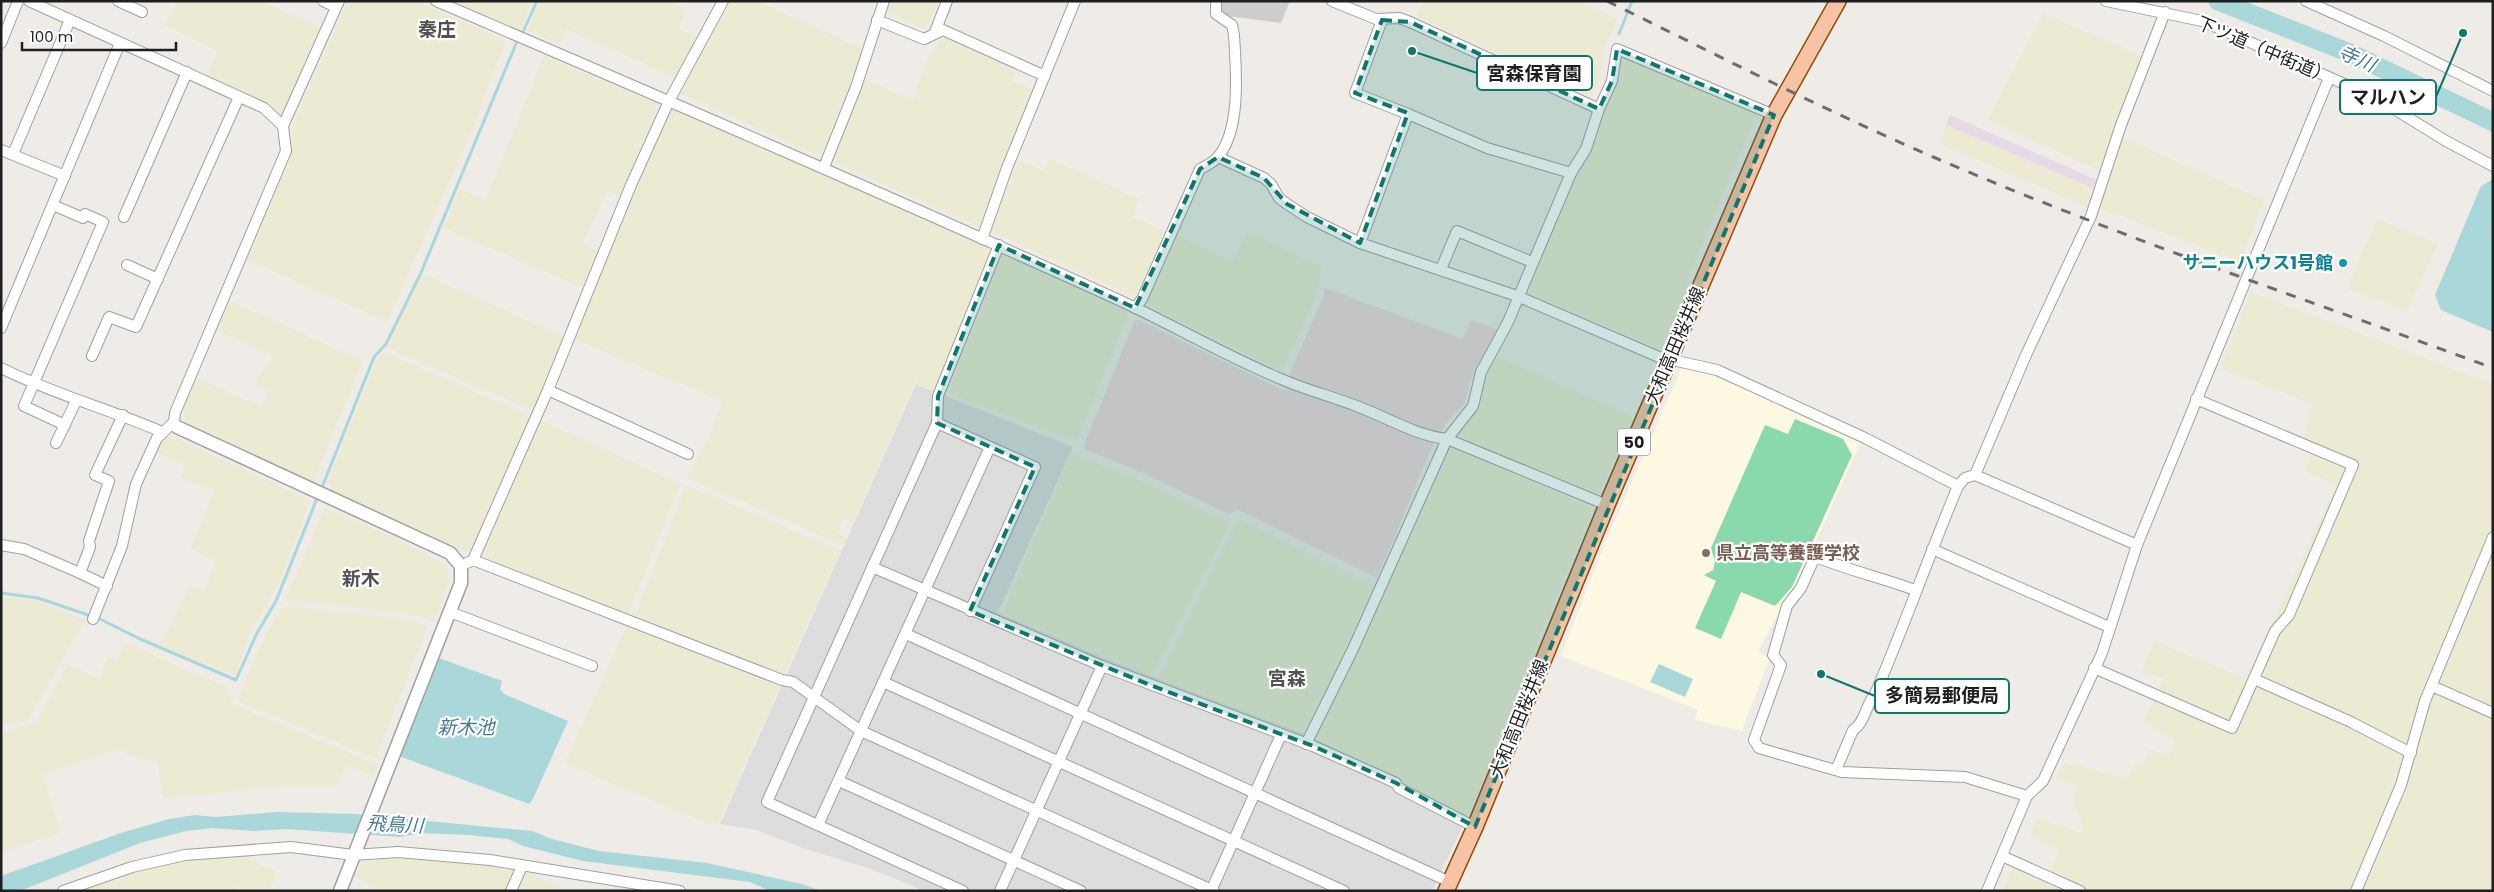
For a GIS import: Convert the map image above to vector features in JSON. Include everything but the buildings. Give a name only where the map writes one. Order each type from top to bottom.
[{"type":"main road","name":"大和高田桜井線","points":[[1448,887],[1475,827],[1607,505],[1774,115],[1838,1]]},
{"type":"street","points":[[1,43],[18,1]]},
{"type":"street","points":[[29,1],[264,108],[282,126]]},
{"type":"street","points":[[118,1],[142,12]]},
{"type":"street","points":[[176,424],[178,406],[286,151],[282,126],[337,4],[323,1]]},
{"type":"street","points":[[436,1],[824,167],[999,245],[1136,308],[1213,348],[1282,380],[1360,407],[1432,437],[1447,438],[1607,505]]},
{"type":"street","points":[[461,566],[473,560],[548,390],[631,186],[669,101],[723,1]]},
{"type":"street","points":[[824,167],[856,87],[884,1]]},
{"type":"street","points":[[935,32],[947,1]]},
{"type":"street","points":[[982,239],[1007,168],[1075,1]]},
{"type":"street","points":[[1136,308],[1142,299],[1200,169],[1218,157],[1230,133],[1236,105],[1232,25],[1216,14],[1216,1]]},
{"type":"street","points":[[1332,1],[1382,20],[1399,18],[1423,27],[1599,109]]},
{"type":"street","name":"下ツ道（中街道）","points":[[2106,1],[2202,21],[2376,98],[2446,142],[2493,166]]},
{"type":"street","points":[[2306,1],[2384,36],[2493,90]]},
{"type":"street","points":[[1975,475],[2026,355],[2091,216],[2121,125],[2165,12]]},
{"type":"street","points":[[12,154],[70,20]]},
{"type":"street","points":[[877,20],[924,39],[935,32],[943,30],[1045,76]]},
{"type":"street","points":[[1382,20],[1355,93],[1487,148],[1571,173]]},
{"type":"street","points":[[1,328],[120,43]]},
{"type":"street","points":[[1306,744],[1353,649],[1447,438],[1473,406],[1481,372],[1508,322],[1517,296],[1571,173],[1586,148],[1599,109],[1612,81],[1617,49],[1774,115]]},
{"type":"street","points":[[124,217],[187,72]]},
{"type":"street","points":[[1987,891],[2027,796],[2043,781],[2102,652],[2137,545],[2196,399],[2291,175],[2329,78]]},
{"type":"street","points":[[92,356],[109,316],[136,327],[239,97]]},
{"type":"street","points":[[1360,243],[1408,114]]},
{"type":"street","points":[[1,150],[65,176]]},
{"type":"street","points":[[1218,157],[1264,178],[1272,184],[1279,198],[1287,204],[1307,217],[1360,243],[1517,296],[1659,357],[1670,357],[1716,370],[1865,438],[1958,486]]},
{"type":"street","points":[[53,205],[83,218],[85,214],[103,222],[24,406],[65,425]]},
{"type":"street","points":[[1441,269],[1457,231],[1532,262]]},
{"type":"street","points":[[963,891],[767,802],[936,423],[938,396],[999,245]]},
{"type":"street","points":[[127,266],[158,279]]},
{"type":"street","points":[[1,368],[32,384],[76,401],[123,415],[162,432]]},
{"type":"street","points":[[548,390],[688,454]]},
{"type":"street","points":[[2094,668],[2232,728],[2275,631],[2289,615],[2353,465],[2196,399]]},
{"type":"street","points":[[56,443],[76,401]]},
{"type":"street","points":[[80,573],[90,547],[89,541],[109,481],[95,475],[123,415]]},
{"type":"street","points":[[936,423],[1035,467],[970,610]]},
{"type":"street","points":[[93,619],[108,586],[122,546],[136,484],[162,432],[176,424]]},
{"type":"street","points":[[176,424],[450,553],[461,566],[462,578],[450,612],[340,891]]},
{"type":"street","points":[[818,825],[990,447]]},
{"type":"street","points":[[1836,770],[1852,730],[1858,726],[1870,700],[1875,694],[1902,633],[1915,590],[1932,548],[1958,486],[1965,478],[1975,475],[2137,545]]},
{"type":"street","points":[[2356,891],[2401,785],[2426,701],[2493,537]]},
{"type":"street","points":[[1,545],[24,549],[108,586]]},
{"type":"street","points":[[1932,548],[2109,627]]},
{"type":"street","points":[[1915,590],[1877,576],[1858,573],[1819,558],[1813,561],[1800,588],[1787,606],[1773,655],[1781,665],[1754,740],[1759,748],[1836,770],[1965,777],[2027,796]]},
{"type":"street","points":[[473,560],[782,680],[793,682],[861,731],[1212,890],[1281,735]]},
{"type":"street","points":[[872,567],[1102,666],[1306,744],[1396,783],[1399,788],[1475,827]]},
{"type":"street","points":[[450,612],[592,666]]},
{"type":"street","points":[[906,634],[1255,794],[1448,887]]},
{"type":"street","points":[[1000,891],[1102,666]]},
{"type":"street","points":[[2254,679],[2351,722],[2411,753]]},
{"type":"street","points":[[884,682],[1344,891]]},
{"type":"street","points":[[2432,686],[2493,713]]},
{"type":"street","points":[[839,781],[1081,891]]},
{"type":"street","points":[[63,891],[132,867],[185,855],[291,847],[354,853],[398,852],[490,860],[680,891]]},
{"type":"street","points":[[2002,856],[2080,891]]},
{"type":"street","points":[[512,891],[522,866]]},
{"type":"highlighted area","points":[[1382,20],[1410,22],[1599,109],[1612,81],[1617,49],[1774,115],[1475,827],[1396,783],[1313,746],[1150,685],[970,611],[1035,467],[937,423],[938,396],[999,245],[1135,308],[1200,169],[1218,157],[1264,178],[1287,204],[1360,243],[1408,113],[1355,93]]},
{"type":"shaded area","points":[[177,1],[262,1],[323,29],[283,117],[263,104],[206,78],[218,52],[165,25]]},
{"type":"shaded area","points":[[348,1],[416,1],[506,40],[472,130],[387,322],[248,260],[291,156],[294,121]]},
{"type":"shaded area","points":[[452,1],[530,1],[521,31]]},
{"type":"shaded area","points":[[540,1],[670,1],[686,10],[679,29],[699,40],[678,79],[567,29],[560,44],[528,31]]},
{"type":"shaded area","points":[[728,1],[757,1],[861,48],[863,52],[820,156],[679,93]]},
{"type":"shaded area","points":[[889,1],[938,1],[928,25],[924,29],[888,13],[886,8]]},
{"type":"shaded area","points":[[1221,1],[1290,1],[1281,23],[1227,16],[1222,13]]},
{"type":"shaded area","points":[[1424,1],[1579,1],[1618,20],[1603,49],[1601,77],[1590,98],[1416,16]]},
{"type":"shaded area","points":[[2043,14],[2143,56],[2099,171],[1988,119]]},
{"type":"shaded area","points":[[943,37],[1016,70],[1013,81],[1032,90],[979,227],[828,159],[863,79],[913,100],[926,61]]},
{"type":"shaded area","points":[[1620,53],[1757,113],[1685,285],[1689,288],[1662,350],[1525,292],[1573,179],[1590,149],[1617,79]]},
{"type":"shaded area","points":[[544,56],[658,104],[620,195],[607,191],[583,244],[598,251],[584,288],[443,228],[459,189],[486,200]]},
{"type":"shaded area","points":[[674,110],[991,247],[934,390],[915,382],[853,523],[843,519],[837,534],[847,538],[843,545],[687,477],[711,432],[722,401],[574,339],[666,114]]},
{"type":"shaded area","points":[[1950,115],[2097,180],[2092,188],[1946,125]]},
{"type":"shaded area","points":[[1946,125],[2092,188],[2086,206],[1941,144]]},
{"type":"shaded area","points":[[2123,138],[2264,200],[2240,262],[2098,207]]},
{"type":"shaded area","points":[[1050,159],[1139,199],[1133,217],[1165,231],[1135,297],[990,231],[1019,160],[1043,170]]},
{"type":"shaded area","points":[[2377,219],[2438,244],[2407,311],[2347,288]]},
{"type":"shaded area","points":[[1247,232],[1322,267],[1315,299],[1282,371],[1144,303],[1175,234],[1232,262]]},
{"type":"shaded area","points":[[1005,253],[1130,309],[1076,442],[948,393],[1002,255]]},
{"type":"shaded area","points":[[423,274],[564,337],[533,410],[387,348]]},
{"type":"shaded area","points":[[1325,288],[1463,339],[1470,320],[1497,329],[1472,376],[1464,404],[1446,423],[1432,447],[1377,578],[1237,509],[1229,514],[1143,473],[1086,450],[1084,445],[1135,320],[1139,320],[1285,391],[1295,361],[1323,298]]},
{"type":"shaded area","points":[[2251,292],[2493,384],[2493,891],[2003,891],[2014,865],[2046,880],[2060,851],[2030,834],[2037,819],[2085,834],[2073,799],[2077,785],[2057,777],[2064,762],[2127,779],[2136,764],[2144,763],[2150,749],[2168,756],[2175,741],[2144,722],[2163,679],[2141,672],[2154,641],[2246,679],[2336,485],[2304,470],[2316,447],[2303,442],[2312,404],[2220,368]]},
{"type":"shaded area","points":[[230,301],[363,361],[313,482],[191,425],[185,419],[184,406],[196,378],[262,407],[269,391],[255,384],[273,355],[217,330]]},
{"type":"shaded area","points":[[383,352],[530,416],[471,550],[467,552],[330,489],[332,483],[328,481],[378,357]]},
{"type":"shaded area","points":[[1496,356],[1633,417],[1598,497],[1455,435]]},
{"type":"shaded area","name":"県立高等養護学校","points":[[1682,367],[1711,375],[1746,389],[1861,442],[1807,561],[1758,651],[1769,659],[1742,731],[1695,720],[1698,710],[1561,656],[1604,546]]},
{"type":"shaded area","points":[[916,384],[1073,447],[998,612],[1104,658],[1312,736],[1470,810],[1432,891],[924,891],[871,869],[803,848],[757,830],[720,824]]},
{"type":"shaded area","points":[[540,420],[680,484],[628,615],[479,559]]},
{"type":"shaded area","points":[[170,436],[310,500],[277,588],[253,626],[235,675],[160,645],[190,585],[204,591],[216,560],[190,549],[214,492],[180,478],[185,464],[157,452],[163,440]]},
{"type":"shaded area","points":[[1451,445],[1593,509],[1531,657],[1492,761],[1468,816],[1404,784],[1399,779],[1315,739],[1354,658],[1447,446]]},
{"type":"shaded area","points":[[1071,453],[1148,484],[1230,523],[1151,676],[1002,615]]},
{"type":"shaded area","points":[[686,485],[841,551],[783,676],[634,617]]},
{"type":"shaded area","points":[[326,508],[403,542],[446,565],[449,581],[434,621],[406,613],[286,600],[323,510]]},
{"type":"shaded area","points":[[1239,519],[1373,587],[1342,657],[1302,733],[1158,679]]},
{"type":"shaded area","points":[[1,597],[36,601],[85,620],[28,720],[8,725],[1,724]]},
{"type":"shaded area","points":[[283,606],[404,619],[428,626],[378,752],[380,754],[379,760],[237,700],[265,636]]},
{"type":"shaded area","points":[[627,625],[779,687],[718,824],[706,823],[565,763]]},
{"type":"shaded area","points":[[125,643],[226,687],[232,704],[373,763],[378,767],[373,777],[347,765],[337,785],[284,785],[164,799],[157,761],[138,758],[117,749],[42,774],[61,832],[1,853],[1,734],[36,722],[67,665],[99,678],[109,657],[116,661]]},
{"type":"shaded area","points":[[236,853],[277,872],[269,891],[248,891],[237,886],[234,891],[72,891],[117,875],[183,860]]},
{"type":"shaded area","points":[[401,857],[516,870],[507,891],[384,891],[354,877],[363,862]]},
{"type":"shaded area","points":[[526,871],[566,891],[531,891],[518,884]]},
{"type":"green space","points":[[1795,419],[1843,439],[1852,455],[1792,587],[1775,606],[1741,592],[1721,639],[1695,628],[1716,581],[1704,575],[1713,570],[1715,562],[1711,548],[1765,425],[1788,434]]},
{"type":"water","points":[[2493,179],[2493,332],[2441,310],[2435,295],[2481,186]]},
{"type":"water","name":"新木池","points":[[439,658],[502,681],[500,689],[504,694],[568,721],[529,804],[399,756]]},
{"type":"water","points":[[1659,664],[1693,679],[1685,697],[1650,682]]},
{"type":"water","name":"飛鳥川","points":[[277,812],[356,814],[532,831],[552,839],[599,851],[707,863],[802,884],[821,891],[770,891],[750,882],[583,861],[523,846],[508,839],[422,833],[400,837],[286,829],[253,831],[213,828],[186,831],[140,843],[20,891],[1,891],[1,876],[121,833],[169,819],[195,815],[216,817]]},
{"type":"waterway","points":[[522,34],[537,1]]},
{"type":"waterway","points":[[1619,34],[1632,1]]},
{"type":"waterway","name":"寺川","points":[[2218,1],[2350,53],[2493,122]]},
{"type":"waterway","points":[[321,490],[374,357],[386,344],[420,275],[518,39]]},
{"type":"waterway","points":[[1,593],[38,598],[100,619],[138,638],[236,680],[256,635],[276,601],[318,496]]},
{"type":"railway","points":[[1607,1],[1854,122],[2006,188],[2214,267],[2493,368]]},
{"type":"place","name":"マルハン","points":[[2463,33]]},
{"type":"place","name":"宮森保育園","points":[[1412,51]]},
{"type":"place","name":"サニーハウス1号館","points":[[2343,263]]},
{"type":"place","name":"県立高等養護学校","points":[[1706,553]]},
{"type":"place","name":"多簡易郵便局","points":[[1821,674]]},
{"type":"district","name":"秦庄","points":[[437,29]]},
{"type":"district","name":"新木","points":[[361,578]]},
{"type":"district","name":"宮森","points":[[1287,678]]}]
